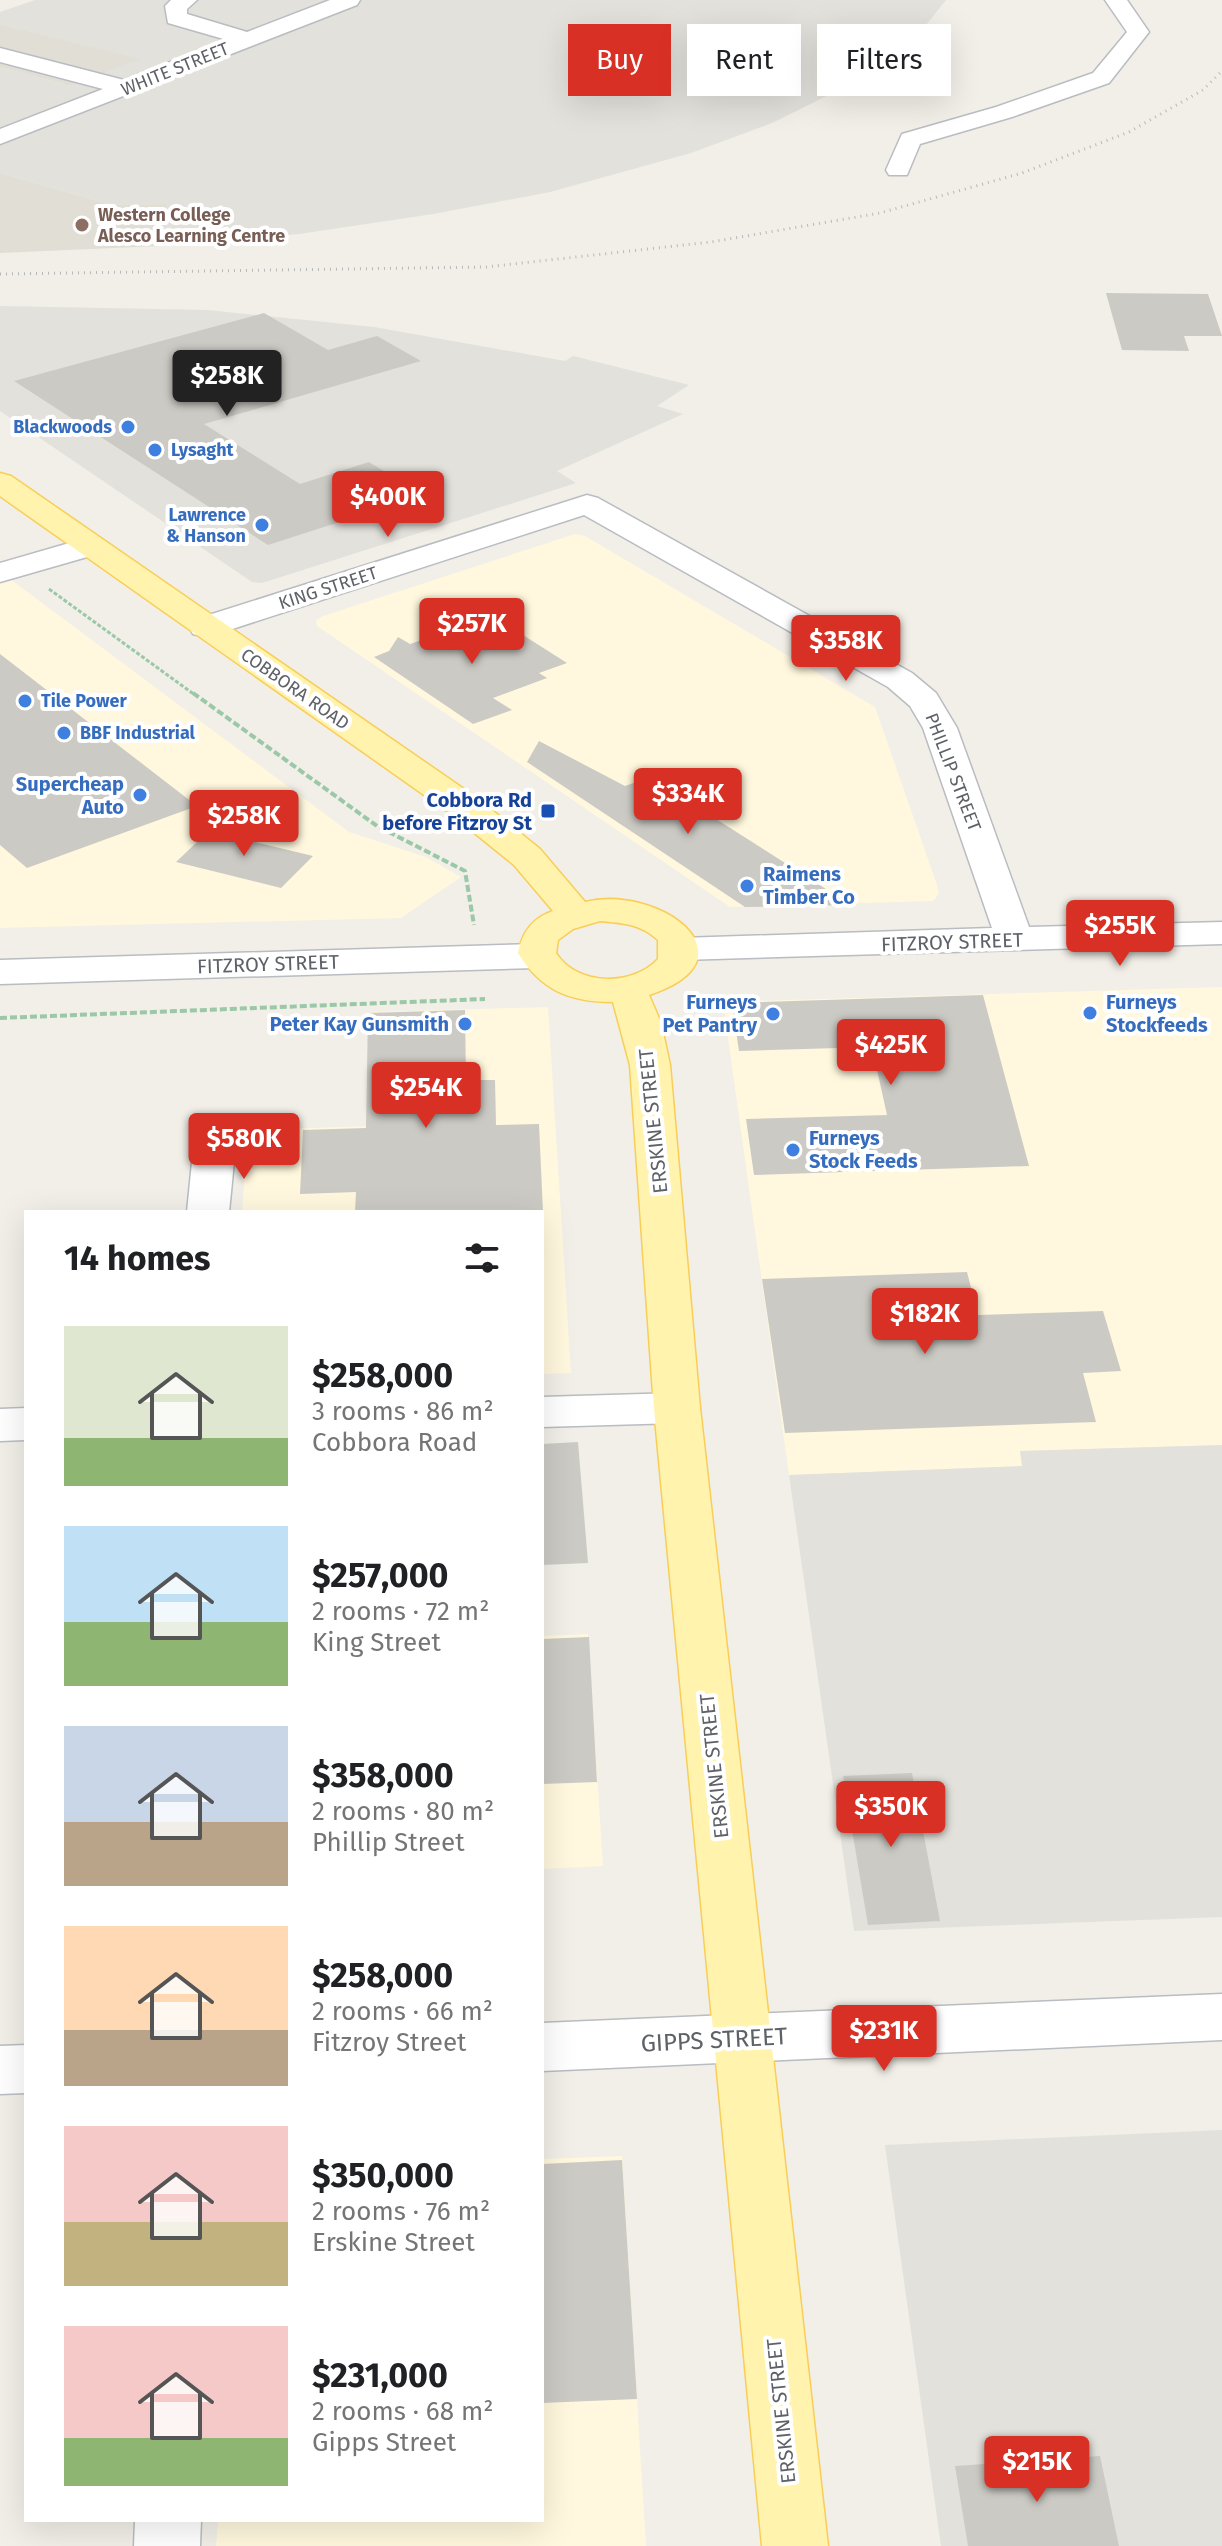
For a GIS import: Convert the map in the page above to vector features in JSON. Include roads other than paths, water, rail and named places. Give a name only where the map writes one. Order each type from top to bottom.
[{"type":"main road","name":"COBBORA ROAD","points":[[0,482],[464,806],[527,857],[575,914]]},
{"type":"main road","points":[[599,910],[646,916],[664,925],[676,936],[681,949],[678,963],[666,974],[627,989],[606,990],[568,984],[541,967],[536,956],[536,943],[544,931],[575,914],[599,910]]},
{"type":"main road","name":"ERSKINE STREET","points":[[627,989],[641,1023],[650,1065],[677,1408],[795,2546]]},
{"type":"street","points":[[186,0],[176,6],[176,18],[249,40]]},
{"type":"street","name":"WHITE STREET","points":[[0,137],[349,0]]},
{"type":"street","points":[[898,170],[910,139],[1004,112],[1101,78],[1138,32],[1116,0]]},
{"type":"street","points":[[0,55],[127,88]]},
{"type":"street","points":[[78,75],[108,62]]},
{"type":"street","name":"KING STREET","points":[[205,627],[587,504]]},
{"type":"street","name":"PHILLIP STREET","points":[[587,504],[900,680],[924,700],[940,728],[1015,940]]},
{"type":"street","points":[[9,570],[90,546]]},
{"type":"street","name":"FITZROY STREET","points":[[681,949],[1222,933]]},
{"type":"street","name":"FITZROY STREET","points":[[0,972],[536,956]]},
{"type":"street","points":[[208,1210],[215,1142]]},
{"type":"street","points":[[544,1412],[677,1408]]},
{"type":"street","points":[[0,1425],[24,1424]]},
{"type":"street","name":"GIPPS STREET","points":[[544,2047],[1222,2017]]},
{"type":"street","points":[[0,2070],[24,2069]]},
{"type":"street","points":[[167,2546],[168,2522]]},
{"type":"railway","points":[[0,274],[486,267],[711,242],[880,213],[1022,173],[1129,132],[1203,90],[1222,71]]},
{"type":"place","name":"Western College Alesco Learning Centre","points":[[82,225]]},
{"type":"place","name":"Blackwoods","points":[[128,427]]},
{"type":"place","name":"Lysaght","points":[[155,450]]},
{"type":"place","name":"Lawrence & Hanson","points":[[262,525]]},
{"type":"place","name":"Tile Power","points":[[25,701]]},
{"type":"place","name":"BBF Industrial","points":[[64,733]]},
{"type":"place","name":"Supercheap Auto","points":[[140,795]]},
{"type":"place","name":"Cobbora Rd before Fitzroy St","points":[[548,811]]},
{"type":"place","name":"Raimens Timber Co","points":[[747,886]]},
{"type":"place","name":"Furneys Stockfeeds","points":[[1090,1013]]},
{"type":"place","name":"Furneys Pet Pantry","points":[[773,1014]]},
{"type":"place","name":"Peter Kay Gunsmith","points":[[465,1024]]},
{"type":"place","name":"Furneys Stock Feeds","points":[[793,1150]]}]
